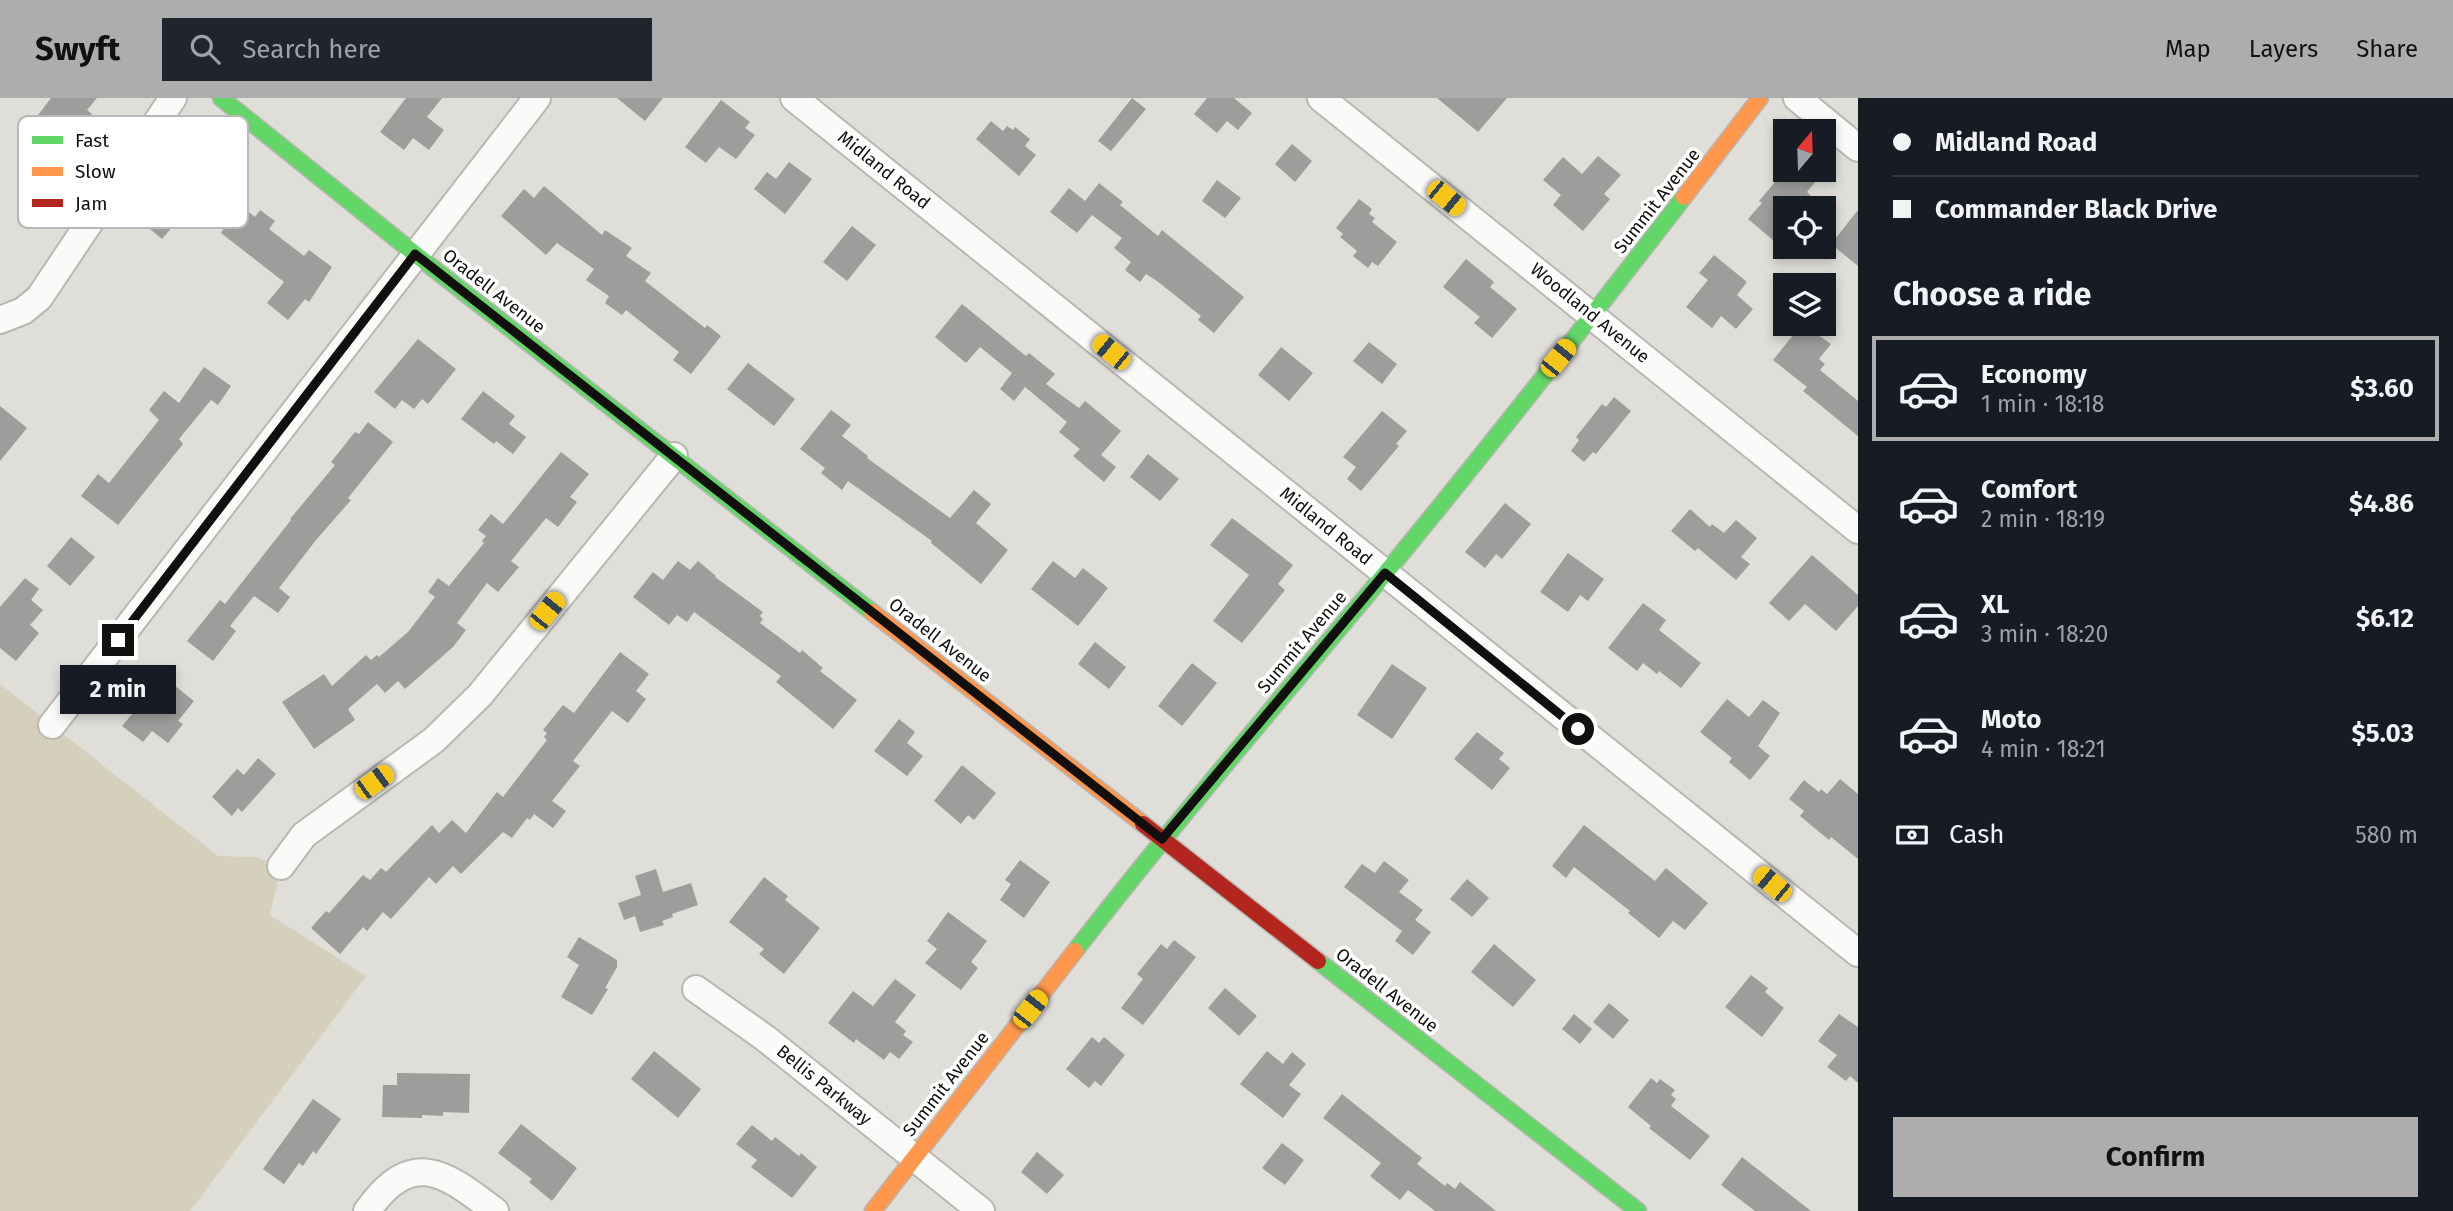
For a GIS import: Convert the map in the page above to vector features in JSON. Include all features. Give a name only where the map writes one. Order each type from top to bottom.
[{"type":"main road","name":"Oradell Avenue","points":[[221,98],[243,116]]},
{"type":"main road","name":"Summit Avenue","points":[[873,1211],[1162,839],[1385,573],[1592,315],[1760,98]]},
{"type":"main road","name":"Oradell Avenue","points":[[248,120],[415,254],[1638,1211]]},
{"type":"street","points":[[161,116],[173,98]]},
{"type":"street","points":[[52,725],[537,98]]},
{"type":"street","name":"Midland Road","points":[[794,98],[1858,953]]},
{"type":"street","name":"Woodland Avenue","points":[[1321,98],[1858,530]]},
{"type":"street","points":[[1797,98],[1858,148]]},
{"type":"street","points":[[0,320],[23,311],[39,298],[86,228]]},
{"type":"street","points":[[281,866],[304,835],[434,740],[481,695],[674,456]]},
{"type":"street","name":"Bellis Parkway","points":[[696,989],[765,1038],[981,1211]]},
{"type":"street","points":[[367,1211],[382,1191],[401,1176],[424,1172],[457,1183],[495,1211]]},
{"type":"shaded area","points":[[0,684],[218,856],[255,857],[281,866],[270,915],[366,976],[190,1211],[0,1211]]},
{"type":"building","points":[[51,98],[97,98],[87,110],[92,114],[90,116],[37,116]]},
{"type":"building","points":[[406,98],[442,98],[427,117],[444,130],[429,150],[413,138],[404,150],[380,132]]},
{"type":"building","points":[[617,98],[663,98],[645,121]]},
{"type":"building","points":[[1132,98],[1146,109],[1111,151],[1098,141]]},
{"type":"building","points":[[1207,98],[1234,98],[1252,113],[1238,130],[1227,121],[1217,133],[1194,114]]},
{"type":"building","points":[[1437,98],[1507,98],[1478,132]]},
{"type":"building","points":[[721,100],[750,122],[745,128],[755,135],[736,159],[719,147],[706,163],[685,147]]},
{"type":"building","points":[[991,121],[1003,131],[1007,126],[1013,130],[1015,127],[1030,139],[1025,146],[1036,155],[1019,176],[976,139]]},
{"type":"building","points":[[1292,144],[1312,161],[1295,182],[1275,164]]},
{"type":"building","points":[[1598,156],[1621,175],[1604,194],[1610,199],[1583,231],[1553,205],[1561,195],[1543,180],[1563,157],[1582,174]]},
{"type":"building","points":[[789,162],[812,179],[785,214],[754,189],[767,172],[776,179]]},
{"type":"building","points":[[1217,180],[1241,198],[1225,218],[1202,201]]},
{"type":"building","points":[[1775,182],[1815,182],[1807,192],[1811,196],[1773,196],[1773,240],[1748,219],[1762,203],[1759,201]]},
{"type":"building","points":[[1099,183],[1123,202],[1120,205],[1158,236],[1162,230],[1244,297],[1214,333],[1198,320],[1201,316],[1157,281],[1146,274],[1140,282],[1125,270],[1131,262],[1114,248],[1122,238],[1092,215],[1077,233],[1050,212],[1069,188],[1085,201]]},
{"type":"building","points":[[544,186],[602,235],[605,230],[632,248],[626,256],[651,273],[645,281],[705,328],[707,325],[721,336],[691,374],[673,360],[679,352],[626,310],[622,315],[605,303],[609,296],[586,280],[594,269],[557,243],[546,255],[501,216],[524,189],[534,198]]},
{"type":"building","points":[[1359,199],[1372,209],[1369,214],[1375,218],[1372,222],[1397,242],[1378,266],[1372,262],[1368,268],[1353,256],[1357,251],[1340,237],[1343,234],[1336,228]]},
{"type":"building","points":[[260,210],[275,221],[269,229],[304,256],[309,250],[332,267],[309,302],[305,299],[288,320],[267,303],[284,282],[221,233],[224,228],[248,228],[248,211],[255,217]]},
{"type":"building","points":[[1858,210],[1858,266],[1836,248],[1836,238]]},
{"type":"building","points":[[852,226],[876,245],[847,281],[823,262]]},
{"type":"building","points":[[149,228],[171,228],[162,239]]},
{"type":"building","points":[[1714,255],[1747,282],[1737,295],[1753,309],[1736,329],[1721,316],[1712,328],[1686,307],[1708,280],[1699,273]]},
{"type":"building","points":[[1466,259],[1494,282],[1490,287],[1517,309],[1492,338],[1474,323],[1480,317],[1443,287]]},
{"type":"building","points":[[962,304],[1026,356],[1029,353],[1055,374],[1046,384],[1079,408],[1085,401],[1121,431],[1101,455],[1116,467],[1104,482],[1073,456],[1080,449],[1059,432],[1067,422],[1025,387],[1014,401],[1000,389],[1012,373],[980,347],[966,363],[935,337]]},
{"type":"building","points":[[1792,336],[1819,336],[1831,344],[1819,359],[1825,364],[1820,370],[1858,401],[1858,436],[1803,391],[1807,387],[1773,360]]},
{"type":"building","points":[[418,339],[456,369],[428,404],[422,399],[414,409],[402,400],[395,409],[374,392]]},
{"type":"building","points":[[1369,342],[1397,364],[1382,384],[1353,361]]},
{"type":"building","points":[[1281,347],[1313,373],[1289,401],[1258,375]]},
{"type":"building","points":[[748,363],[795,399],[774,426],[727,389]]},
{"type":"building","points":[[204,367],[231,386],[218,405],[211,400],[179,439],[183,444],[118,525],[81,496],[98,474],[109,483],[159,420],[149,410],[164,391],[179,403]]},
{"type":"building","points":[[483,391],[515,416],[509,424],[526,437],[513,454],[496,441],[494,444],[461,419]]},
{"type":"building","points":[[1614,397],[1631,411],[1596,454],[1593,452],[1584,462],[1571,451],[1579,440],[1576,437],[1602,404],[1606,407]]},
{"type":"building","points":[[0,406],[27,428],[0,461]]},
{"type":"building","points":[[831,410],[851,425],[842,436],[868,456],[867,458],[950,518],[974,490],[991,504],[976,523],[1008,550],[981,584],[931,543],[932,541],[848,481],[842,490],[821,473],[825,468],[800,449]]},
{"type":"building","points":[[1382,411],[1407,431],[1396,444],[1399,446],[1361,491],[1347,479],[1356,467],[1343,457]]},
{"type":"building","points":[[368,422],[393,442],[348,498],[351,500],[279,588],[290,597],[278,613],[254,596],[230,626],[236,631],[213,661],[187,641],[220,600],[225,604],[335,465],[331,462],[355,432],[359,434]]},
{"type":"building","points":[[561,452],[589,474],[570,497],[577,502],[558,527],[546,518],[511,561],[519,567],[498,592],[487,583],[457,623],[466,630],[453,647],[405,689],[398,681],[385,693],[377,684],[348,709],[355,720],[314,749],[282,702],[324,674],[332,686],[366,655],[371,660],[377,655],[379,657],[408,632],[435,597],[428,592],[438,578],[449,586],[484,543],[482,541],[486,536],[478,530],[491,514],[503,524]]},
{"type":"building","points":[[1148,454],[1179,479],[1160,501],[1130,477]]},
{"type":"building","points":[[1505,503],[1531,524],[1502,559],[1496,554],[1485,568],[1465,552]]},
{"type":"building","points":[[1690,509],[1710,527],[1712,524],[1724,533],[1736,520],[1757,538],[1741,557],[1750,564],[1736,580],[1698,548],[1695,551],[1671,531]]},
{"type":"building","points":[[1232,518],[1293,565],[1278,584],[1285,590],[1242,643],[1213,621],[1249,575],[1210,545]]},
{"type":"building","points":[[71,537],[95,557],[70,586],[47,566]]},
{"type":"building","points":[[1568,553],[1604,579],[1588,601],[1580,595],[1568,612],[1540,592]]},
{"type":"building","points":[[1812,555],[1858,595],[1858,606],[1836,631],[1805,604],[1789,621],[1769,603]]},
{"type":"building","points":[[678,561],[690,570],[698,561],[763,612],[760,623],[800,653],[802,650],[823,668],[820,671],[857,700],[833,729],[776,682],[781,676],[694,612],[687,622],[677,615],[669,625],[633,597],[653,572],[663,580]]},
{"type":"building","points":[[1053,561],[1075,578],[1083,568],[1108,588],[1078,626],[1031,589]]},
{"type":"building","points":[[25,578],[39,589],[31,600],[43,610],[30,625],[39,633],[16,661],[0,648],[0,607]]},
{"type":"building","points":[[1643,603],[1666,620],[1659,630],[1701,663],[1681,688],[1659,671],[1657,674],[1643,663],[1637,671],[1608,648]]},
{"type":"building","points":[[1095,642],[1126,667],[1109,689],[1078,664]]},
{"type":"building","points":[[620,652],[649,674],[636,691],[646,699],[628,723],[612,711],[573,761],[580,766],[552,801],[566,811],[553,828],[534,814],[530,820],[527,818],[512,838],[503,832],[461,874],[453,866],[436,884],[429,877],[391,919],[383,912],[367,931],[363,927],[340,954],[311,928],[326,911],[329,913],[363,875],[370,880],[381,868],[386,872],[432,825],[439,833],[452,820],[466,833],[497,792],[503,797],[547,740],[544,737],[547,733],[543,730],[563,705],[574,713]]},
{"type":"building","points":[[1192,663],[1217,683],[1182,726],[1158,706]]},
{"type":"building","points":[[1392,664],[1427,688],[1392,739],[1357,715]]},
{"type":"building","points":[[160,674],[194,701],[178,721],[183,724],[168,743],[152,731],[143,742],[122,726],[138,707],[135,704]]},
{"type":"building","points":[[1727,699],[1749,717],[1763,700],[1780,713],[1758,746],[1770,756],[1750,780],[1729,762],[1732,758],[1700,732]]},
{"type":"building","points":[[899,719],[915,732],[907,743],[923,756],[907,776],[874,751]]},
{"type":"building","points":[[1477,732],[1504,753],[1499,759],[1510,768],[1492,790],[1454,759]]},
{"type":"building","points":[[258,758],[276,774],[242,812],[238,808],[232,816],[212,797],[237,769],[244,775]]},
{"type":"building","points":[[962,765],[996,793],[974,820],[968,815],[961,824],[934,801]]},
{"type":"building","points":[[1840,779],[1858,794],[1858,859],[1800,816],[1804,811],[1789,799],[1804,780],[1819,792],[1821,789],[1827,794]]},
{"type":"building","points":[[1584,825],[1655,881],[1666,868],[1708,903],[1685,930],[1673,921],[1659,938],[1628,913],[1630,911],[1574,867],[1566,878],[1552,866]]},
{"type":"building","points":[[1020,860],[1050,882],[1024,918],[1000,900],[1011,884],[1005,880]]},
{"type":"building","points":[[1384,861],[1409,880],[1399,892],[1423,910],[1415,920],[1431,932],[1413,955],[1395,941],[1402,931],[1344,887],[1362,864],[1375,873]]},
{"type":"building","points":[[656,869],[663,892],[691,883],[698,905],[672,914],[673,917],[662,921],[664,925],[640,932],[635,916],[624,920],[618,903],[641,895],[635,876]]},
{"type":"building","points":[[764,877],[788,896],[785,900],[820,928],[784,974],[759,954],[764,949],[729,922]]},
{"type":"building","points":[[1467,879],[1489,898],[1472,917],[1450,899]]},
{"type":"building","points":[[948,912],[987,941],[971,962],[978,968],[961,990],[925,963],[937,949],[927,941]]},
{"type":"building","points":[[579,937],[617,960],[617,967],[605,988],[608,989],[592,1015],[561,997],[579,965],[567,957]]},
{"type":"building","points":[[1174,940],[1196,957],[1143,1025],[1121,1008],[1143,979],[1137,974],[1161,944],[1167,949]]},
{"type":"building","points":[[1494,944],[1536,980],[1513,1007],[1471,972]]},
{"type":"building","points":[[1751,975],[1768,988],[1765,992],[1784,1008],[1762,1037],[1725,1007]]},
{"type":"building","points":[[895,979],[916,995],[895,1022],[906,1031],[903,1035],[913,1042],[899,1059],[890,1052],[884,1060],[856,1039],[854,1043],[828,1023],[853,991],[873,1006]]},
{"type":"building","points":[[1225,988],[1257,1016],[1239,1036],[1208,1008]]},
{"type":"building","points":[[1609,1003],[1629,1020],[1613,1039],[1593,1022]]},
{"type":"building","points":[[1574,1014],[1592,1029],[1580,1044],[1562,1029]]},
{"type":"building","points":[[1839,1014],[1858,1027],[1858,1083],[1850,1076],[1846,1081],[1827,1067],[1837,1055],[1818,1041]]},
{"type":"building","points":[[1092,1037],[1099,1043],[1104,1037],[1125,1055],[1101,1086],[1095,1081],[1089,1088],[1066,1069]]},
{"type":"building","points":[[654,1051],[701,1089],[678,1118],[631,1079]]},
{"type":"building","points":[[1267,1051],[1283,1064],[1292,1052],[1306,1064],[1289,1085],[1301,1094],[1283,1118],[1240,1084]]},
{"type":"building","points":[[397,1073],[470,1074],[469,1113],[443,1112],[443,1116],[422,1115],[422,1118],[382,1117],[383,1085],[397,1085]]},
{"type":"building","points":[[1651,1078],[1657,1083],[1660,1079],[1675,1090],[1671,1095],[1676,1099],[1671,1106],[1710,1136],[1690,1160],[1649,1128],[1651,1126],[1628,1107]]},
{"type":"building","points":[[1342,1094],[1422,1158],[1417,1164],[1445,1186],[1447,1183],[1455,1189],[1460,1182],[1496,1211],[1435,1211],[1408,1190],[1400,1200],[1370,1176],[1381,1163],[1323,1118]]},
{"type":"building","points":[[313,1099],[341,1119],[316,1154],[313,1151],[303,1166],[299,1163],[284,1184],[263,1169]]},
{"type":"building","points":[[521,1124],[577,1168],[552,1201],[529,1182],[532,1179],[498,1153]]},
{"type":"building","points":[[752,1125],[772,1141],[775,1137],[799,1156],[801,1153],[817,1167],[792,1198],[751,1167],[757,1160],[736,1144]]},
{"type":"building","points":[[1282,1143],[1304,1160],[1285,1185],[1262,1168]]},
{"type":"building","points":[[1037,1152],[1064,1175],[1047,1194],[1021,1172]]},
{"type":"building","points":[[1742,1157],[1811,1211],[1755,1211],[1721,1185]]},
{"type":"traffic: fast","points":[[221,98],[243,116]]},
{"type":"traffic: fast","points":[[248,120],[872,612]]},
{"type":"traffic: fast","points":[[1075,951],[1460,481],[1684,197]]},
{"type":"traffic: fast","points":[[1318,961],[1638,1211]]},
{"type":"traffic: slow","points":[[1684,197],[1760,98]]},
{"type":"traffic: slow","points":[[872,612],[1143,824]]},
{"type":"traffic: slow","points":[[873,1211],[1075,951]]},
{"type":"traffic: jam","points":[[1143,824],[1318,961]]},
{"type":"route","points":[[118,640],[415,254],[1162,839],[1385,573],[1578,729]]}]
